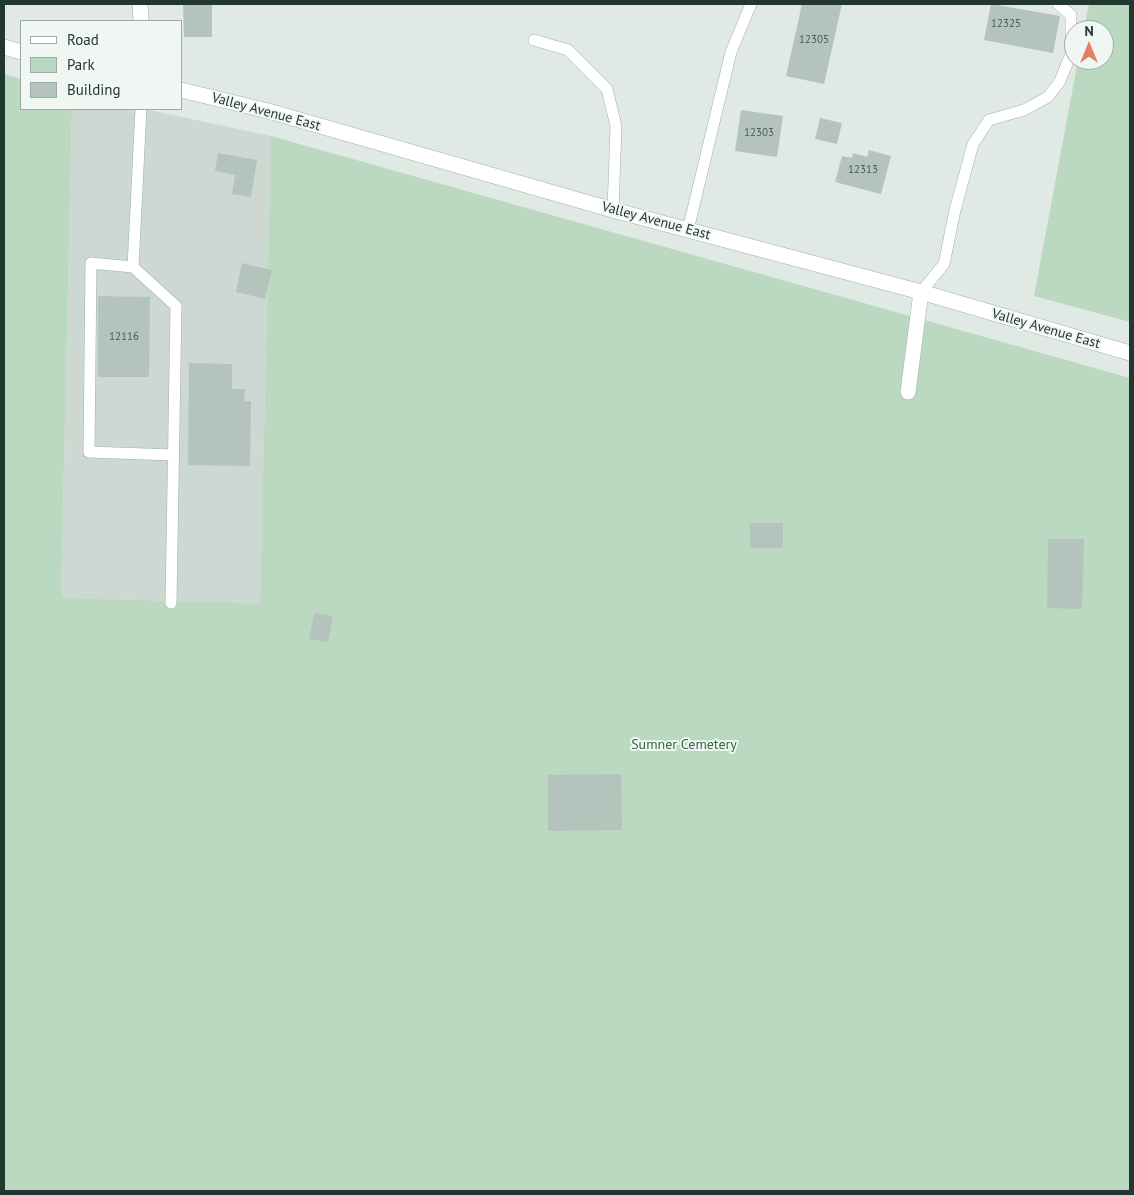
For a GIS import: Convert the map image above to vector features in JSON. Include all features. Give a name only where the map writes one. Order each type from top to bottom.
[{"type":"main road","points":[[140,4],[141,20]]},
{"type":"main road","points":[[4,47],[20,52]]},
{"type":"main road","name":"Valley Avenue East","points":[[182,90],[268,111],[612,210],[921,292],[1130,353]]},
{"type":"main road","points":[[908,392],[921,292]]},
{"type":"lane","points":[[688,230],[731,52],[751,4]]},
{"type":"lane","points":[[921,292],[944,264],[955,210],[974,144],[989,120],[1024,110],[1048,97],[1060,81],[1071,54],[1071,15],[1058,4]]},
{"type":"lane","points":[[534,40],[568,50],[607,89],[616,126],[612,210]]},
{"type":"lane","points":[[133,266],[140,110]]},
{"type":"lane","points":[[170,602],[173,455],[176,306],[133,266],[91,263],[89,452],[173,455]]},
{"type":"shaded area","points":[[72,110],[149,110],[271,136],[260,603],[61,598]]},
{"type":"green space","points":[[1089,4],[1130,4],[1130,322],[1034,296],[1076,70],[1114,70],[1114,20],[1086,20]]},
{"type":"green space","name":"Sumner Cemetery","points":[[4,74],[20,79],[20,110],[72,110],[61,598],[260,603],[271,136],[1130,378],[1130,1191],[4,1191]]},
{"type":"building","points":[[183,4],[212,4],[212,37],[184,37]]},
{"type":"building","points":[[802,4],[842,4],[824,84],[786,76]]},
{"type":"building","points":[[991,4],[1060,16],[1053,53],[984,40]]},
{"type":"building","points":[[741,110],[783,116],[777,157],[735,151]]},
{"type":"building","points":[[820,118],[842,123],[837,144],[815,139]]},
{"type":"building","points":[[869,150],[891,156],[881,194],[835,182],[842,156],[852,158],[853,153],[867,157]]},
{"type":"building","points":[[218,153],[257,160],[251,197],[232,194],[235,175],[215,171]]},
{"type":"building","points":[[242,263],[272,270],[265,299],[236,292]]},
{"type":"building","points":[[98,296],[150,297],[149,377],[98,377]]},
{"type":"building","points":[[189,363],[232,364],[232,389],[245,389],[244,401],[251,401],[250,466],[188,465]]},
{"type":"building","points":[[750,523],[783,523],[783,548],[750,548]]},
{"type":"building","points":[[1048,539],[1084,539],[1082,609],[1047,608]]},
{"type":"building","points":[[314,613],[333,616],[328,642],[309,639]]},
{"type":"building","points":[[621,774],[622,830],[548,831],[548,775]]}]
